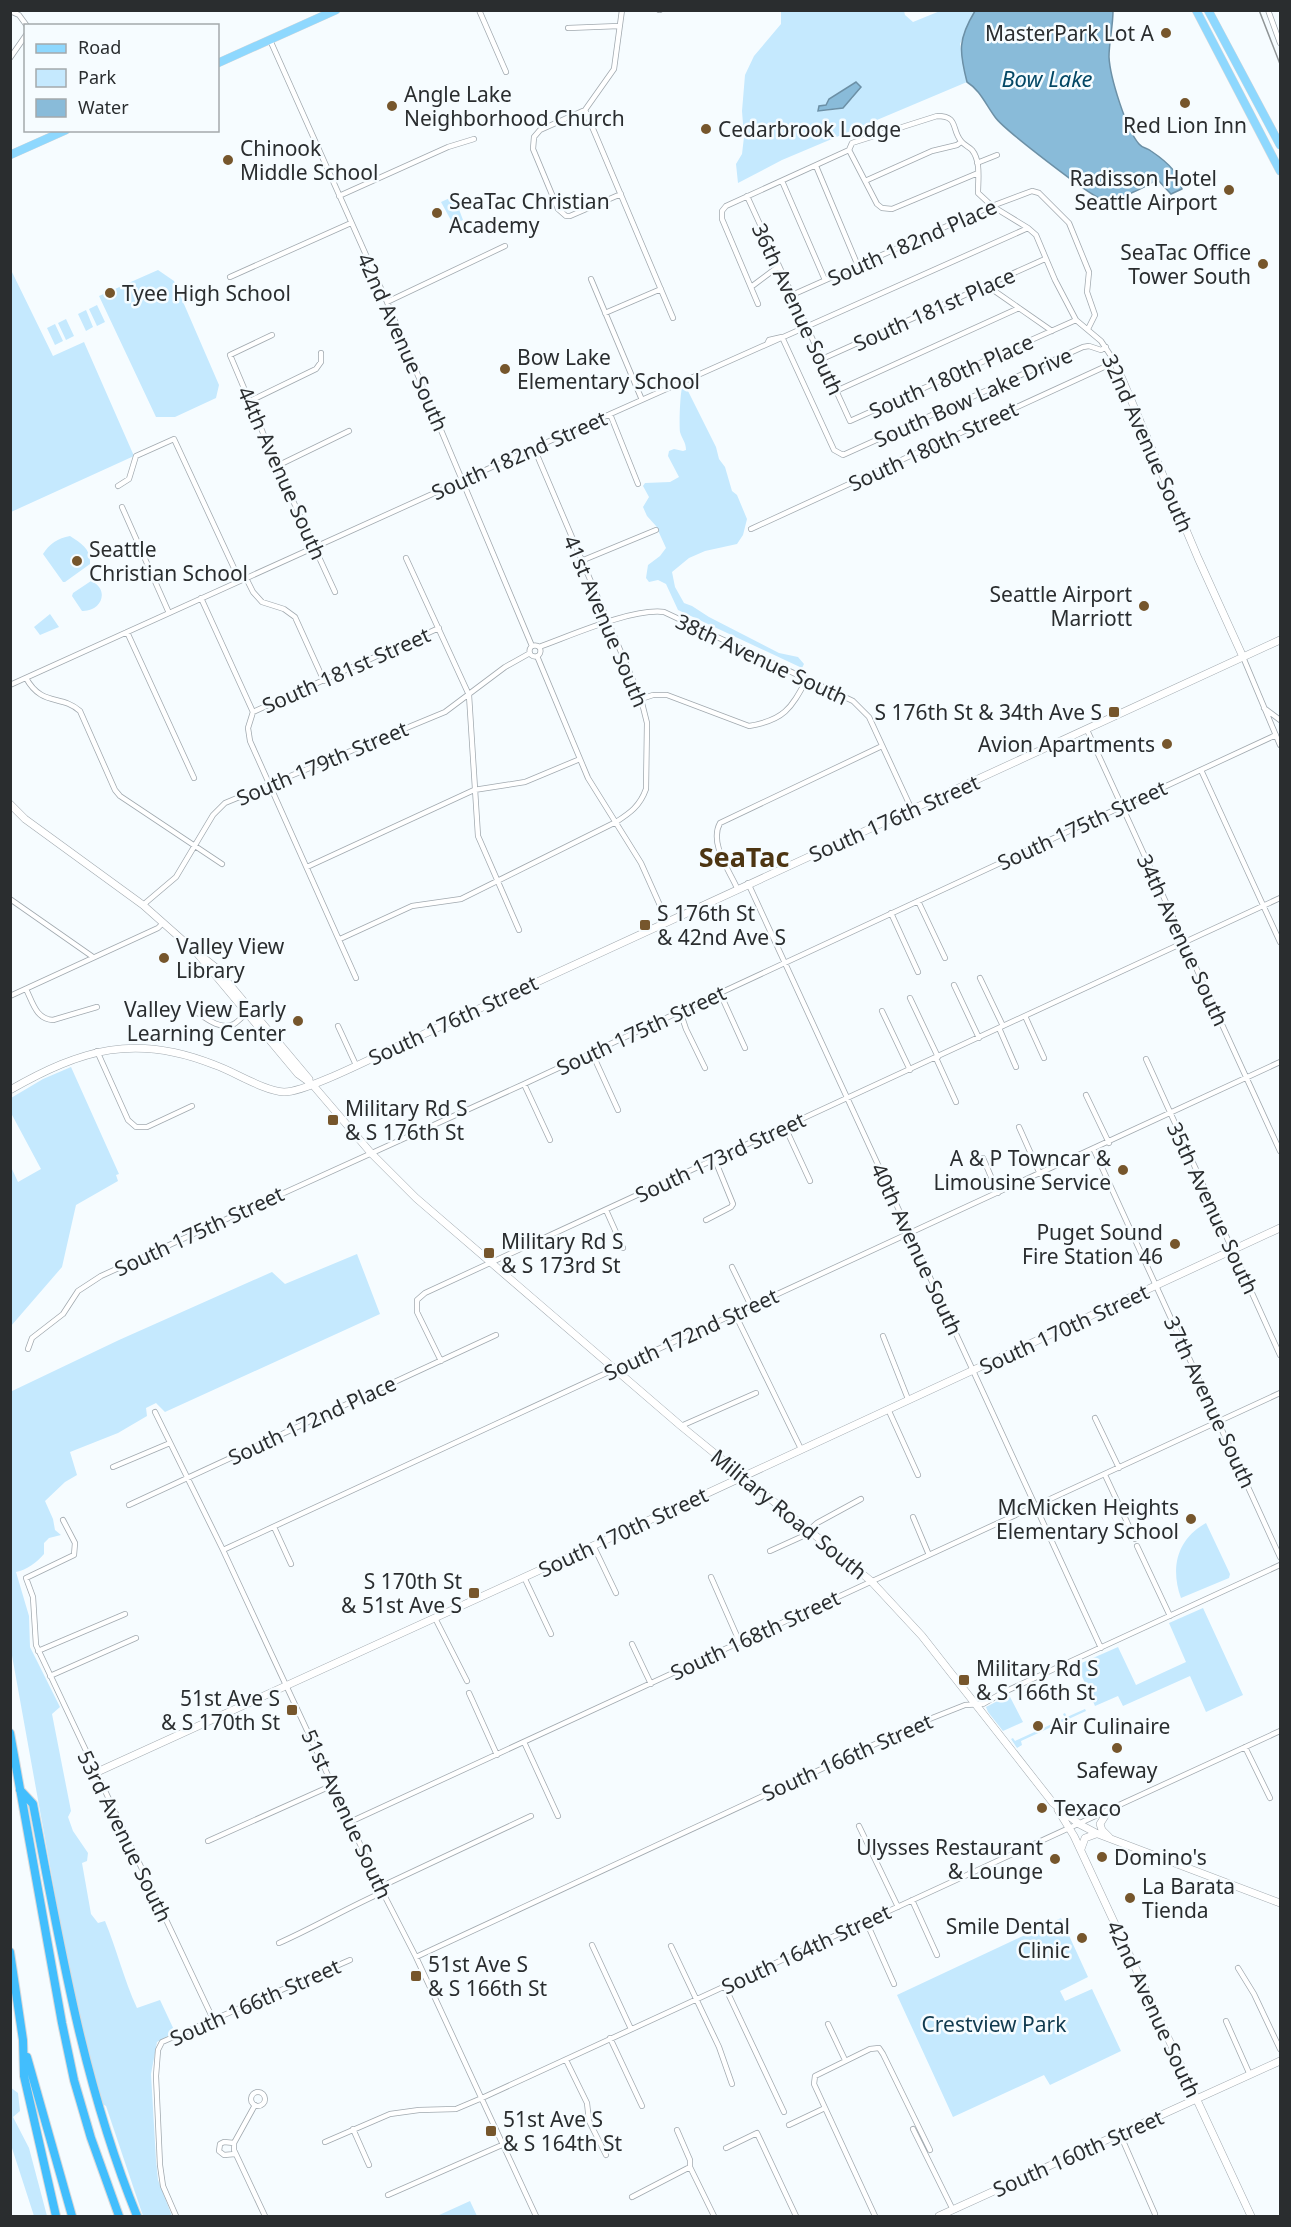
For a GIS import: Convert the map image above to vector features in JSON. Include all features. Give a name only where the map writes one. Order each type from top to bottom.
[{"type":"highway","points":[[10,1733],[74,2080],[91,2138],[119,2217]]},
{"type":"highway","points":[[20,1790],[33,1804],[70,1996],[94,2096],[137,2217]]},
{"type":"highway","points":[[10,1952],[23,2040],[24,2076],[56,2217]]},
{"type":"highway","points":[[23,2040],[72,2217]]},
{"type":"highway","points":[[111,2197],[112,2217]]},
{"type":"main road","points":[[219,63],[336,10]]},
{"type":"main road","points":[[1196,10],[1280,166]]},
{"type":"main road","points":[[1208,10],[1281,145]]},
{"type":"main road","points":[[10,155],[62,132]]},
{"type":"street","points":[[479,10],[507,72]]},
{"type":"street","points":[[621,194],[575,215],[566,216],[558,209],[533,149],[534,137],[540,130],[585,110],[614,69],[622,10]]},
{"type":"street","points":[[1268,10],[1281,43]]},
{"type":"street","points":[[10,12],[19,15],[26,24]]},
{"type":"street","points":[[568,28],[619,26]]},
{"type":"street","points":[[10,58],[24,38]]},
{"type":"street","name":"42nd Avenue South","points":[[270,40],[387,302],[532,646]]},
{"type":"street","points":[[585,110],[674,318]]},
{"type":"street","points":[[758,304],[722,219],[722,211],[726,206],[849,150],[852,143],[937,116],[945,116],[954,122],[961,142],[972,149],[977,163],[997,155]]},
{"type":"street","points":[[339,196],[448,147],[474,139]]},
{"type":"street","points":[[865,181],[932,151],[961,142]]},
{"type":"street","points":[[849,150],[877,204],[882,208],[892,209],[978,173]]},
{"type":"street","name":"32nd Avenue South","points":[[977,163],[978,193],[992,206],[1036,235],[1076,320],[1106,347],[1115,362],[1193,547],[1281,745]]},
{"type":"street","points":[[816,166],[858,266]]},
{"type":"street","points":[[782,181],[825,280]]},
{"type":"street","name":"South 182nd Place","points":[[792,295],[992,206],[1032,191],[1039,193],[1069,223],[1081,252],[1089,272],[1087,292],[1095,315],[1088,329]]},
{"type":"street","name":"36th Avenue South","points":[[747,196],[850,421]]},
{"type":"street","points":[[230,277],[351,223]]},
{"type":"street","points":[[782,337],[1028,228]]},
{"type":"street","points":[[387,302],[505,246]]},
{"type":"street","name":"South 181st Place","points":[[822,359],[1046,259]]},
{"type":"street","points":[[751,287],[779,266]]},
{"type":"street","points":[[591,279],[642,400]]},
{"type":"street","name":"South 180th Place","points":[[986,285],[1052,331]]},
{"type":"street","points":[[605,313],[661,289]]},
{"type":"street","points":[[836,391],[1019,308]]},
{"type":"street","name":"South 180th Place","points":[[850,421],[1076,320]]},
{"type":"street","name":"44th Avenue South","points":[[272,335],[230,355],[277,466],[335,592]]},
{"type":"street","name":"South 182nd Street","points":[[10,685],[766,344],[769,340],[782,337]]},
{"type":"street","name":"South Bow Lake Drive","points":[[782,337],[834,450],[840,454],[848,453],[1083,347],[1089,346],[1101,350],[1106,347]]},
{"type":"street","points":[[250,401],[316,369],[321,362],[321,353]]},
{"type":"street","name":"South 180th Street","points":[[751,529],[1115,362]]},
{"type":"street","points":[[610,414],[638,484]]},
{"type":"street","points":[[277,466],[349,431]]},
{"type":"street","points":[[118,486],[129,479],[136,456],[174,439],[243,580],[262,602],[284,609],[295,617],[324,681]]},
{"type":"street","name":"41st Avenue South","points":[[340,939],[412,906],[461,899],[497,882],[616,822],[640,804],[646,789],[647,723],[641,699],[534,448]]},
{"type":"street","points":[[122,507],[169,613]]},
{"type":"street","points":[[581,561],[656,530]]},
{"type":"street","points":[[406,558],[469,695],[478,836],[519,930]]},
{"type":"street","points":[[201,598],[253,712],[248,728],[250,741],[356,978]]},
{"type":"street","name":"38th Avenue South","points":[[608,623],[655,611],[664,612],[847,698],[869,717],[912,810]]},
{"type":"street","points":[[537,656],[533,656],[530,652],[532,646],[539,648],[608,623]]},
{"type":"street","name":"South 181st Street","points":[[253,712],[439,628]]},
{"type":"street","points":[[127,632],[194,778]]},
{"type":"street","name":"South 176th Street","points":[[10,1090],[54,1066],[97,1051],[137,1048],[169,1050],[201,1059],[274,1090],[296,1091],[1281,640]]},
{"type":"street","points":[[537,656],[540,652],[539,648]]},
{"type":"street","name":"South 179th Street","points":[[143,905],[176,877],[218,808],[270,784],[445,712],[505,667],[530,652]]},
{"type":"street","points":[[537,656],[593,787],[641,863],[667,921]]},
{"type":"street","points":[[26,678],[31,687],[44,697],[71,704],[80,711],[115,790],[120,796],[222,864]]},
{"type":"street","points":[[641,699],[653,695],[667,695],[749,726],[784,714],[793,706],[807,679]]},
{"type":"street","points":[[1264,708],[1281,720]]},
{"type":"street","name":"34th Avenue South","points":[[1087,730],[1281,1151]]},
{"type":"street","name":"South 175th Street","points":[[28,1349],[33,1338],[60,1317],[78,1291],[87,1283],[524,1084],[1276,735]]},
{"type":"street","points":[[737,888],[716,842],[717,829],[725,820],[882,746]]},
{"type":"street","points":[[307,867],[474,790],[525,782],[580,759]]},
{"type":"street","points":[[1201,770],[1281,942]]},
{"type":"street","name":"Military Road South","points":[[10,804],[25,819],[143,905],[215,967],[249,1012],[306,1075],[371,1153],[416,1198],[681,1425],[871,1581],[922,1636],[1053,1803],[1079,1824],[1098,1834],[1278,1900]]},
{"type":"street","name":"40th Avenue South","points":[[748,883],[1101,1648]]},
{"type":"street","name":"South 173rd Street","points":[[441,1360],[417,1312],[417,1300],[425,1293],[1281,898]]},
{"type":"street","points":[[10,900],[93,957]]},
{"type":"street","points":[[918,901],[945,958]]},
{"type":"street","points":[[891,913],[918,972]]},
{"type":"street","points":[[10,996],[163,923]]},
{"type":"street","points":[[980,978],[1016,1067]]},
{"type":"street","points":[[954,985],[979,1038]]},
{"type":"street","points":[[26,989],[39,1016],[46,1020],[97,1007]]},
{"type":"street","points":[[720,993],[745,1048]]},
{"type":"street","points":[[910,998],[956,1102]]},
{"type":"street","points":[[189,1007],[224,1026],[234,1024],[249,1012]]},
{"type":"street","points":[[680,1011],[705,1068]]},
{"type":"street","points":[[882,1011],[910,1070]]},
{"type":"street","points":[[1025,1016],[1044,1058]]},
{"type":"street","points":[[338,1026],[356,1065]]},
{"type":"street","points":[[97,1051],[128,1119],[136,1127],[147,1127],[192,1106]]},
{"type":"street","points":[[591,1053],[618,1110]]},
{"type":"street","name":"35th Avenue South","points":[[1146,1059],[1281,1355]]},
{"type":"street","name":"South 172nd Street","points":[[223,1550],[1281,1062]]},
{"type":"street","points":[[524,1084],[550,1140]]},
{"type":"street","points":[[1086,1095],[1109,1143]]},
{"type":"street","points":[[785,1127],[810,1180]]},
{"type":"street","points":[[1019,1128],[1040,1174]]},
{"type":"street","name":"37th Avenue South","points":[[1094,1150],[1281,1557]]},
{"type":"street","points":[[983,1158],[998,1193]]},
{"type":"street","points":[[706,1220],[733,1204],[715,1160]]},
{"type":"street","points":[[606,1210],[623,1248]]},
{"type":"street","name":"South 170th Street","points":[[95,1773],[1281,1228]]},
{"type":"street","points":[[732,1267],[752,1306]]},
{"type":"street","points":[[735,1314],[801,1449]]},
{"type":"street","name":"South 172nd Place","points":[[129,1505],[496,1335]]},
{"type":"street","points":[[883,1336],[909,1399]]},
{"type":"street","points":[[681,1425],[756,1393]]},
{"type":"street","name":"South 168th Street","points":[[350,1822],[1281,1393]]},
{"type":"street","points":[[888,1408],[918,1475]]},
{"type":"street","name":"51st Avenue South","points":[[155,1412],[223,1550],[381,1890],[416,1957],[536,2217]]},
{"type":"street","points":[[1095,1418],[1119,1468]]},
{"type":"street","points":[[113,1467],[171,1443]]},
{"type":"street","points":[[1105,1474],[1135,1539]]},
{"type":"street","points":[[770,1551],[801,1537],[817,1523],[861,1499]]},
{"type":"street","points":[[912,1517],[929,1555]]},
{"type":"street","name":"53rd Avenue South","points":[[63,1520],[75,1543],[74,1555],[26,1578],[33,1597],[38,1652],[213,2019]]},
{"type":"street","points":[[274,1527],[291,1564]]},
{"type":"street","points":[[593,1545],[616,1593]]},
{"type":"street","points":[[1137,1546],[1170,1616]]},
{"type":"street","name":"South 166th Street","points":[[416,1957],[927,1720],[965,1705],[986,1703],[1281,1565]]},
{"type":"street","points":[[524,1577],[551,1634]]},
{"type":"street","points":[[711,1577],[740,1643]]},
{"type":"street","points":[[38,1652],[125,1614]]},
{"type":"street","points":[[435,1618],[467,1681]]},
{"type":"street","points":[[50,1676],[136,1638]]},
{"type":"street","points":[[632,1644],[651,1684]]},
{"type":"street","points":[[468,1694],[497,1755]]},
{"type":"street","name":"South 164th Street","points":[[325,2142],[399,2111],[456,2109],[482,2098],[1281,1731]]},
{"type":"street","points":[[524,1742],[558,1816]]},
{"type":"street","points":[[1245,1748],[1270,1798]]},
{"type":"street","points":[[208,1841],[333,1785]]},
{"type":"street","name":"42nd Avenue South","points":[[1053,1803],[1081,1852],[1251,2217]]},
{"type":"street","points":[[1108,1811],[1100,1824],[1110,1839]]},
{"type":"street","points":[[279,1943],[328,1921],[341,1911],[381,1890],[531,1816]]},
{"type":"street","points":[[859,1826],[898,1907]]},
{"type":"street","points":[[1081,1852],[1081,1844],[1085,1838],[1098,1834]]},
{"type":"street","points":[[912,1900],[937,1955]]},
{"type":"street","points":[[866,1921],[894,1984]]},
{"type":"street","points":[[592,1945],[631,2028]]},
{"type":"street","points":[[671,1946],[719,2047],[732,2084]]},
{"type":"street","name":"South 166th Street","points":[[176,2217],[163,2186],[159,2165],[156,2076],[162,2042],[350,1960]]},
{"type":"street","points":[[1238,1968],[1254,1994],[1281,2049]]},
{"type":"street","points":[[724,1987],[784,2112]]},
{"type":"street","points":[[1226,2021],[1251,2075]]},
{"type":"street","points":[[828,2024],[845,2060]]},
{"type":"street","points":[[610,2038],[642,2106]]},
{"type":"street","points":[[875,2217],[813,2080],[817,2074],[870,2049],[877,2048],[883,2054],[930,2150]]},
{"type":"street","points":[[566,2060],[587,2103],[590,2121],[606,2155]]},
{"type":"street","name":"South 160th Street","points":[[939,2217],[1281,2061]]},
{"type":"street","points":[[255,2105],[234,2143],[235,2154],[265,2217]]},
{"type":"street","points":[[789,2125],[825,2108]]},
{"type":"street","points":[[353,2129],[369,2164]]},
{"type":"street","points":[[912,2129],[952,2210]]},
{"type":"street","points":[[677,2130],[690,2160],[690,2167],[714,2217]]},
{"type":"street","points":[[726,2148],[757,2133],[796,2217]]},
{"type":"street","points":[[1120,2134],[1155,2214]]},
{"type":"street","points":[[234,2143],[220,2144],[219,2151],[224,2156],[235,2154]]},
{"type":"street","points":[[388,2195],[502,2145]]},
{"type":"street","points":[[632,2197],[690,2167]]},
{"type":"green space","points":[[781,11],[904,11],[913,22],[940,11],[975,11],[960,44],[967,82],[782,160],[738,183],[736,164],[742,154],[744,137],[742,111],[745,75],[754,56],[781,24]],"holes":[[[855,82],[853,98],[838,109],[824,111],[819,106],[826,105],[829,99]]]},
{"type":"green space","points":[[454,196],[463,220],[453,224],[441,202]]},
{"type":"green space","points":[[11,270],[53,356],[84,342],[134,456],[11,512]]},
{"type":"green space","points":[[158,270],[174,281],[219,385],[216,398],[175,417],[156,417],[99,296]]},
{"type":"green space","points":[[97,305],[105,322],[97,326],[89,309]]},
{"type":"green space","points":[[86,310],[93,327],[86,331],[78,314]]},
{"type":"green space","points":[[66,319],[74,336],[66,340],[58,323]]},
{"type":"green space","points":[[55,324],[63,341],[55,345],[47,328]]},
{"type":"green space","points":[[686,387],[716,447],[732,491],[737,495],[747,519],[743,535],[737,544],[705,551],[689,558],[672,572],[675,587],[684,603],[779,653],[798,657],[804,664],[802,668],[678,610],[666,584],[658,580],[649,582],[646,578],[648,565],[666,548],[656,526],[643,507],[649,497],[643,486],[645,483],[670,482],[679,477],[668,456],[669,451],[674,449],[686,450],[680,432],[680,403],[682,388]]},
{"type":"green space","points":[[70,536],[82,544],[87,551],[90,564],[63,582],[43,554],[54,542]]},
{"type":"green space","points":[[91,581],[100,589],[101,599],[95,608],[82,611],[72,596]]},
{"type":"green space","points":[[50,614],[59,627],[40,635],[34,627]]},
{"type":"green space","points":[[71,1067],[119,1174],[116,1175],[118,1181],[76,1205],[62,1267],[11,1326],[11,1167],[18,1182],[41,1169],[11,1113],[11,1098],[43,1079]]},
{"type":"green space","points":[[357,1254],[380,1314],[165,1412],[156,1403],[146,1408],[147,1416],[118,1433],[70,1452],[77,1475],[65,1482],[45,1501],[55,1530],[61,1535],[49,1538],[44,1543],[44,1554],[28,1568],[16,1572],[29,1616],[30,1647],[60,1707],[52,1714],[71,1811],[68,1817],[73,1831],[88,1853],[87,1861],[82,1863],[91,1914],[98,1923],[105,1921],[137,2008],[160,2000],[175,2032],[157,2042],[151,2074],[158,2180],[172,2216],[143,2216],[106,2106],[102,2104],[81,2026],[11,1650],[10,1392],[119,1340],[272,1272],[285,1284]]},
{"type":"green space","points":[[1206,1523],[1230,1574],[1229,1578],[1181,1598],[1176,1576],[1178,1555],[1188,1537]]},
{"type":"green space","points":[[1203,1608],[1243,1695],[1206,1712],[1190,1676],[1123,1706],[1118,1696],[1095,1706],[1077,1665],[1118,1647],[1136,1685],[1186,1662],[1169,1623]]},
{"type":"green space","points":[[1009,1695],[1023,1722],[1003,1731],[986,1707]]},
{"type":"green space","points":[[1085,1709],[1086,1711],[1021,1741],[1022,1745],[1017,1748],[1011,1739],[1015,1741],[1065,1718],[1063,1714],[1065,1713],[1067,1717]]},
{"type":"green space","name":"Crestview Park","points":[[1061,1918],[1088,1977],[1060,1991],[1065,2001],[1092,1989],[1121,2051],[1050,2085],[1044,2075],[953,2117],[897,1995]]},
{"type":"green space","points":[[10,2087],[18,2093],[20,2111],[13,2117],[29,2148],[47,2216],[34,2216],[11,2145]]},
{"type":"green space","points":[[470,2201],[477,2216],[437,2216]]},
{"type":"water","name":"Bow Lake","points":[[975,11],[1113,11],[1109,57],[1112,77],[1124,115],[1139,144],[1156,154],[1171,167],[1182,189],[1171,194],[1157,179],[1122,197],[1101,199],[1064,174],[1001,124],[979,93],[967,82],[962,62],[965,30]]},
{"type":"water","points":[[856,82],[861,87],[843,108],[818,111],[819,106],[826,105],[829,99]]},
{"type":"tram line","points":[[1259,10],[1280,64]]},
{"type":"place","name":"MasterPark Lot A","points":[[1166,33]]},
{"type":"place","name":"Red Lion Inn","points":[[1185,103]]},
{"type":"place","name":"Angle Lake Neighborhood Church","points":[[392,106]]},
{"type":"place","name":"Cedarbrook Lodge","points":[[706,129]]},
{"type":"place","name":"Chinook Middle School","points":[[228,160]]},
{"type":"place","name":"Radisson Hotel Seattle Airport","points":[[1229,190]]},
{"type":"place","name":"SeaTac Christian Academy","points":[[437,213]]},
{"type":"place","name":"SeaTac Office Tower South","points":[[1263,264]]},
{"type":"place","name":"Tyee High School","points":[[110,293]]},
{"type":"place","name":"Bow Lake Elementary School","points":[[505,369]]},
{"type":"place","name":"Seattle Christian School","points":[[77,561]]},
{"type":"place","name":"Seattle Airport Marriott","points":[[1144,606]]},
{"type":"place","name":"S 176th St & 34th Ave S","points":[[1114,712]]},
{"type":"place","name":"Avion Apartments","points":[[1167,744]]},
{"type":"place","name":"S 176th St & 42nd Ave S","points":[[645,925]]},
{"type":"place","name":"Valley View Library","points":[[164,958]]},
{"type":"place","name":"Valley View Early Learning Center","points":[[298,1021]]},
{"type":"place","name":"Military Rd S & S 176th St","points":[[333,1120]]},
{"type":"place","name":"A & P Towncar & Limousine Service","points":[[1123,1170]]},
{"type":"place","name":"Puget Sound Fire Station 46","points":[[1175,1244]]},
{"type":"place","name":"Military Rd S & S 173rd St","points":[[489,1253]]},
{"type":"place","name":"McMicken Heights Elementary School","points":[[1191,1519]]},
{"type":"place","name":"S 170th St & 51st Ave S","points":[[474,1593]]},
{"type":"place","name":"Military Rd S & S 166th St","points":[[964,1680]]},
{"type":"place","name":"51st Ave S & S 170th St","points":[[292,1710]]},
{"type":"place","name":"Air Culinaire","points":[[1038,1726]]},
{"type":"place","name":"Safeway","points":[[1117,1748]]},
{"type":"place","name":"Texaco","points":[[1042,1808]]},
{"type":"place","name":"Domino's","points":[[1102,1857]]},
{"type":"place","name":"Ulysses Restaurant & Lounge","points":[[1055,1859]]},
{"type":"place","name":"La Barata Tienda","points":[[1130,1898]]},
{"type":"place","name":"Smile Dental Clinic","points":[[1082,1938]]},
{"type":"place","name":"51st Ave S & S 166th St","points":[[416,1976]]},
{"type":"place","name":"51st Ave S & S 164th St","points":[[491,2131]]},
{"type":"district","name":"SeaTac","points":[[744,856]]}]
